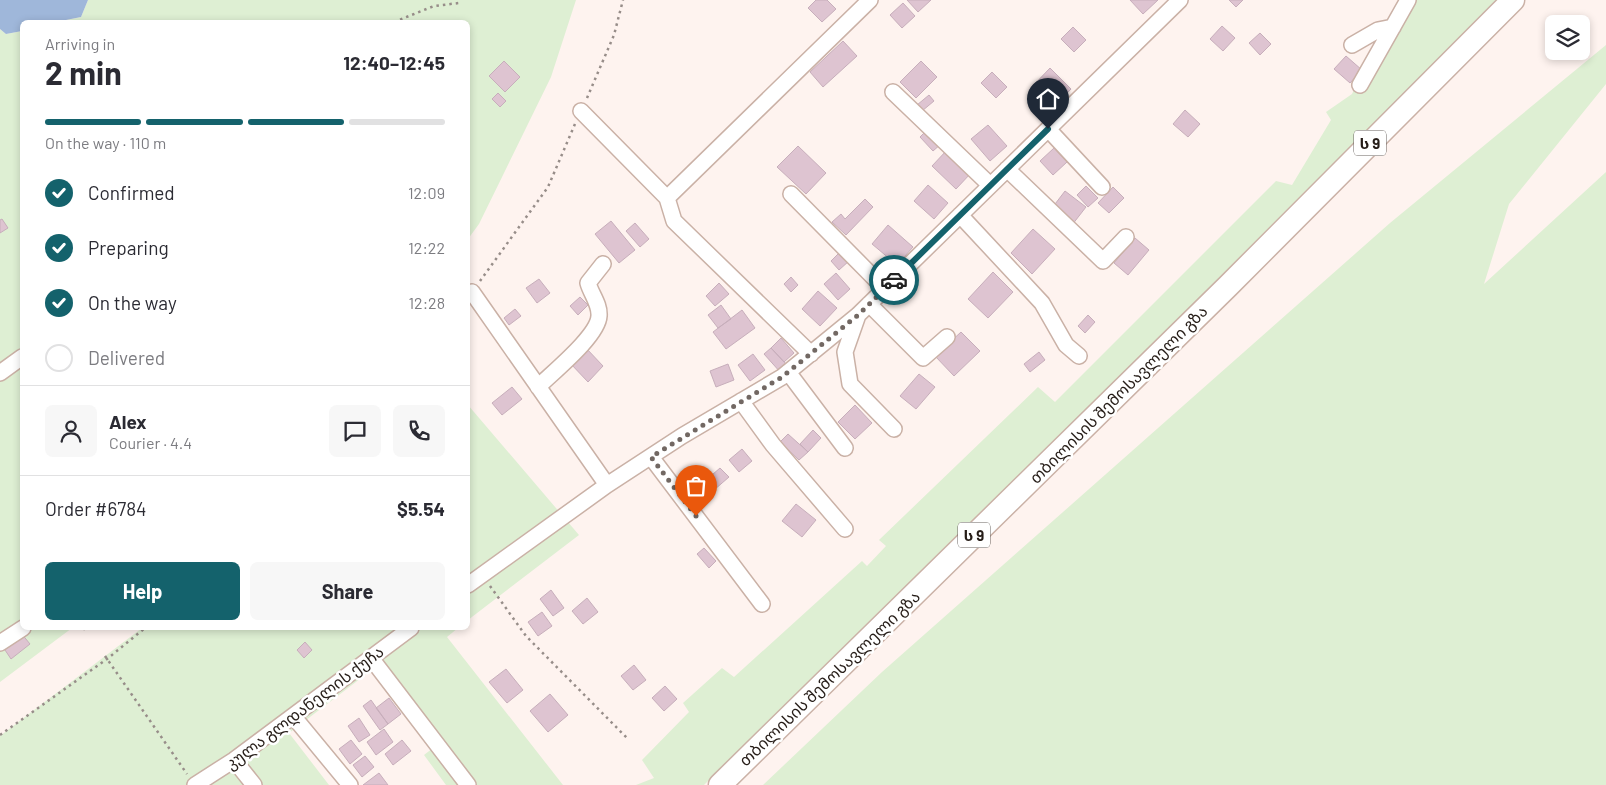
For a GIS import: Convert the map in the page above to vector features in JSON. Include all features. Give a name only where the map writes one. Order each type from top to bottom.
[{"type":"highway","name":"თბილისის შემოსავლელი გზა","points":[[720,785],[1228,286],[1513,0]]},
{"type":"street","points":[[667,198],[870,0]]},
{"type":"street","points":[[470,583],[607,485],[788,372],[811,354],[858,315],[1180,0]]},
{"type":"street","points":[[1360,85],[1408,0]]},
{"type":"street","points":[[1352,45],[1378,30],[1393,27]]},
{"type":"street","points":[[892,92],[990,185]]},
{"type":"street","points":[[581,111],[667,198],[674,221],[811,354]]},
{"type":"street","points":[[1048,129],[1102,187]]},
{"type":"street","points":[[1007,169],[1103,261],[1126,237]]},
{"type":"street","points":[[791,194],[884,289]]},
{"type":"street","points":[[960,215],[1042,303],[1066,345],[1079,356]]},
{"type":"street","points":[[538,387],[594,329],[600,317],[599,305],[591,294],[588,283],[603,264]]},
{"type":"street","points":[[472,292],[607,485]]},
{"type":"street","points":[[869,304],[923,358],[947,337]]},
{"type":"street","points":[[858,315],[846,352],[850,384],[894,429]]},
{"type":"street","points":[[0,374],[20,359]]},
{"type":"street","points":[[788,372],[845,448]]},
{"type":"street","points":[[742,401],[773,445],[846,529]]},
{"type":"street","points":[[651,457],[762,604]]},
{"type":"street","points":[[0,642],[20,630]]},
{"type":"street","name":"კულა გლდანელის ქუჩა","points":[[192,781],[234,760],[408,630]]},
{"type":"street","points":[[371,658],[468,785]]},
{"type":"street","points":[[294,716],[350,785]]},
{"type":"street","points":[[234,760],[254,785]]},
{"type":"path","points":[[472,292],[548,187],[614,35],[623,0]]},
{"type":"path","points":[[399,20],[434,6],[459,3]]},
{"type":"path","points":[[482,574],[526,636],[628,739]]},
{"type":"path","points":[[0,735],[142,630]]},
{"type":"path","points":[[106,658],[192,781]]},
{"type":"green space","points":[[88,0],[576,0],[551,77],[479,224],[470,236],[470,20],[66,20],[81,17]]},
{"type":"green space","points":[[1416,0],[1503,0],[704,785],[636,785],[654,778],[642,760],[689,712],[683,703],[722,668],[734,677],[862,561],[867,566],[886,546],[879,540],[1038,387],[1055,402],[1276,181],[1292,185],[1331,120],[1326,112],[1352,94],[1380,35],[1392,38]]},
{"type":"green space","points":[[0,29],[6,34],[20,31],[20,630],[69,630],[0,682]]},
{"type":"green space","points":[[1606,45],[1606,84],[1509,204],[1484,284],[1606,172],[1606,785],[763,785],[882,672],[1390,223]]},
{"type":"green space","points":[[470,407],[579,535],[470,618]]},
{"type":"green space","points":[[139,630],[456,630],[447,637],[563,785],[446,785],[424,755],[433,748],[373,669],[289,733],[329,785],[0,785],[0,736]]},
{"type":"water","points":[[0,0],[88,0],[81,17],[66,20],[20,20],[20,31],[6,34],[0,29]]},
{"type":"building","points":[[816,0],[827,0],[836,9],[822,22],[808,8]]},
{"type":"building","points":[[907,0],[931,0],[918,12]]},
{"type":"building","points":[[1130,0],[1158,0],[1143,14]]},
{"type":"building","points":[[1229,0],[1243,0],[1236,7]]},
{"type":"building","points":[[903,3],[915,16],[902,28],[890,15]]},
{"type":"building","points":[[1222,26],[1235,38],[1223,51],[1210,39]]},
{"type":"building","points":[[1073,27],[1086,40],[1074,52],[1061,39]]},
{"type":"building","points":[[1260,33],[1271,44],[1260,55],[1249,43]]},
{"type":"building","points":[[843,41],[857,56],[823,87],[810,72]]},
{"type":"building","points":[[1346,56],[1362,70],[1350,83],[1334,69]]},
{"type":"building","points":[[504,61],[520,77],[505,92],[489,76]]},
{"type":"building","points":[[921,61],[937,77],[916,98],[900,82]]},
{"type":"building","points":[[1050,68],[1071,89],[1050,111],[1029,90]]},
{"type":"building","points":[[992,72],[1007,87],[996,98],[981,83]]},
{"type":"building","points":[[498,93],[506,101],[500,107],[492,99]]},
{"type":"building","points":[[929,95],[934,101],[922,111],[917,105]]},
{"type":"building","points":[[1185,110],[1200,124],[1188,137],[1173,124]]},
{"type":"building","points":[[988,125],[1007,146],[990,161],[971,139]]},
{"type":"building","points":[[927,130],[941,144],[933,151],[920,137]]},
{"type":"building","points":[[798,146],[826,173],[806,194],[777,167]]},
{"type":"building","points":[[1054,148],[1067,162],[1053,175],[1040,161]]},
{"type":"building","points":[[947,150],[971,173],[956,189],[932,166]]},
{"type":"building","points":[[928,185],[948,203],[934,219],[914,201]]},
{"type":"building","points":[[1086,186],[1098,198],[1088,207],[1077,195]]},
{"type":"building","points":[[1113,187],[1124,198],[1109,213],[1098,203]]},
{"type":"building","points":[[1065,191],[1086,207],[1072,225],[1052,208]]},
{"type":"building","points":[[865,199],[873,207],[846,235],[832,222],[841,214],[845,219]]},
{"type":"building","points":[[2,219],[8,228],[0,233],[0,220]]},
{"type":"building","points":[[611,221],[635,250],[619,263],[595,234]]},
{"type":"building","points":[[635,223],[649,239],[640,247],[626,231]]},
{"type":"building","points":[[888,225],[913,247],[897,265],[872,244]]},
{"type":"building","points":[[1033,229],[1055,249],[1032,274],[1011,253]]},
{"type":"building","points":[[1135,238],[1149,250],[1128,275],[1114,263]]},
{"type":"building","points":[[841,251],[849,261],[839,270],[831,261]]},
{"type":"building","points":[[993,272],[1013,292],[988,318],[968,299]]},
{"type":"building","points":[[836,273],[850,289],[838,300],[824,284]]},
{"type":"building","points":[[791,277],[798,285],[791,292],[784,284]]},
{"type":"building","points":[[539,279],[550,293],[537,303],[526,288]]},
{"type":"building","points":[[719,283],[729,294],[715,306],[706,296]]},
{"type":"building","points":[[899,288],[908,295],[900,304],[891,297]]},
{"type":"building","points":[[818,291],[837,308],[820,326],[802,309]]},
{"type":"building","points":[[580,297],[588,305],[578,315],[570,306]]},
{"type":"building","points":[[721,305],[731,319],[718,328],[708,315]]},
{"type":"building","points":[[515,309],[521,316],[509,325],[504,318]]},
{"type":"building","points":[[742,310],[755,328],[726,349],[713,332]]},
{"type":"building","points":[[1088,315],[1095,322],[1085,333],[1078,326]]},
{"type":"building","points":[[961,332],[980,351],[954,376],[935,356]]},
{"type":"building","points":[[781,338],[794,353],[784,362],[771,348]]},
{"type":"building","points":[[586,348],[603,366],[588,382],[570,363]]},
{"type":"building","points":[[771,348],[788,366],[781,373],[764,354]]},
{"type":"building","points":[[1039,352],[1045,360],[1030,372],[1024,364]]},
{"type":"building","points":[[753,354],[765,370],[750,381],[738,365]]},
{"type":"building","points":[[728,364],[734,380],[716,387],[710,371]]},
{"type":"building","points":[[919,374],[935,387],[916,409],[900,396]]},
{"type":"building","points":[[512,387],[522,399],[502,415],[492,403]]},
{"type":"building","points":[[855,405],[872,423],[855,439],[838,422]]},
{"type":"building","points":[[813,430],[821,438],[808,452],[800,444]]},
{"type":"building","points":[[788,434],[808,452],[799,460],[780,442]]},
{"type":"building","points":[[742,449],[752,461],[739,472],[729,460]]},
{"type":"building","points":[[720,468],[729,477],[714,490],[705,481]]},
{"type":"building","points":[[796,504],[816,520],[802,537],[782,521]]},
{"type":"building","points":[[704,548],[716,561],[709,568],[697,554]]},
{"type":"building","points":[[551,590],[564,608],[553,616],[540,599]]},
{"type":"building","points":[[587,598],[598,612],[583,624],[572,611]]},
{"type":"building","points":[[542,612],[552,626],[538,636],[528,622]]},
{"type":"building","points":[[21,633],[30,644],[11,659],[3,647]]},
{"type":"building","points":[[305,642],[312,650],[304,658],[297,650]]},
{"type":"building","points":[[634,665],[646,680],[633,690],[621,676]]},
{"type":"building","points":[[506,669],[523,690],[507,703],[489,682]]},
{"type":"building","points":[[665,686],[677,699],[664,711],[652,698]]},
{"type":"building","points":[[550,694],[568,715],[548,732],[530,711]]},
{"type":"building","points":[[389,698],[401,714],[388,724],[376,708]]},
{"type":"building","points":[[371,700],[388,724],[380,730],[363,706]]},
{"type":"building","points":[[359,718],[370,735],[359,742],[348,726]]},
{"type":"building","points":[[384,729],[393,742],[376,755],[367,742]]},
{"type":"building","points":[[351,740],[362,754],[350,764],[339,749]]},
{"type":"building","points":[[402,740],[411,751],[393,765],[385,754]]},
{"type":"building","points":[[365,756],[374,767],[362,777],[353,765]]},
{"type":"building","points":[[379,773],[388,785],[363,785]]},
{"type":"way so far","points":[[696,516],[651,457],[682,436],[782,377],[858,315],[894,280]]},
{"type":"route","points":[[894,280],[1048,129]]}]
